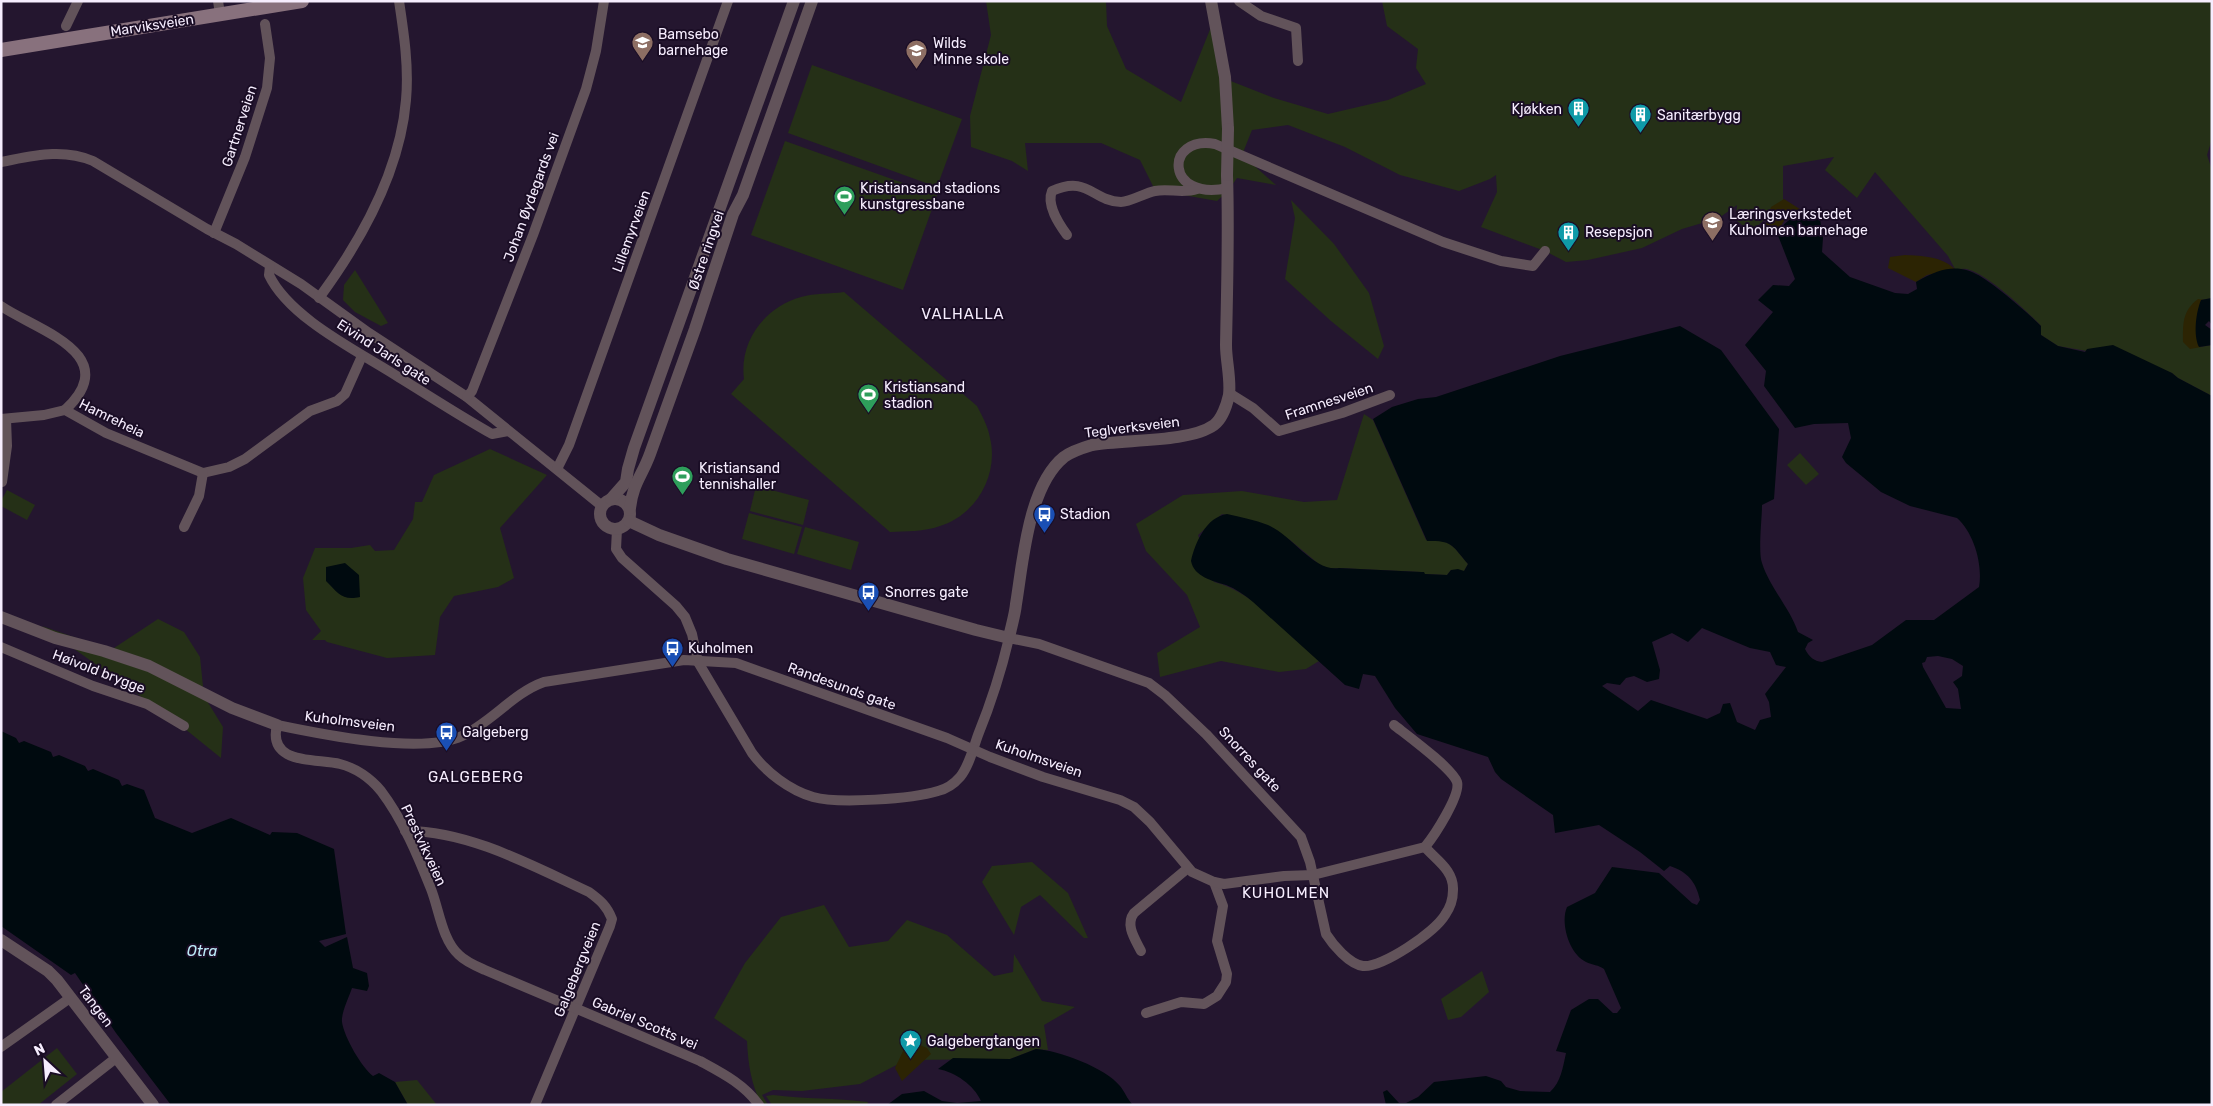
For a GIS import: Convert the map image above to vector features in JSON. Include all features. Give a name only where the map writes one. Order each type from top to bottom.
[{"type":"main road","name":"Marviksveien","points":[[1,50],[219,8],[302,1]]},
{"type":"street","points":[[66,26],[78,1]]},
{"type":"street","points":[[319,298],[361,233],[380,195],[400,136],[407,81],[399,1]]},
{"type":"street","name":"Johan Øydegards vei","points":[[468,397],[510,296],[586,89],[596,51],[604,1]]},
{"type":"street","name":"Lillemyrveien","points":[[556,469],[572,437],[728,1]]},
{"type":"street","name":"Østre ringvei","points":[[607,503],[626,482],[634,448],[794,1]]},
{"type":"street","name":"Østre ringvei","points":[[630,508],[635,483],[646,467],[733,214],[743,195],[812,1]]},
{"type":"street","name":"Teglverksveien","points":[[973,750],[996,688],[1009,638],[1025,541],[1041,493],[1054,468],[1072,452],[1092,445],[1172,438],[1204,430],[1216,423],[1220,418],[1229,393],[1226,345],[1228,129],[1225,77],[1211,1]]},
{"type":"street","points":[[1240,1],[1261,16],[1296,28],[1298,60]]},
{"type":"street","name":"Gartnerveien","points":[[214,233],[245,157],[267,88],[270,58],[265,24]]},
{"type":"street","points":[[1228,188],[1207,191],[1196,189],[1181,178],[1178,167],[1180,158],[1186,149],[1194,144],[1204,142],[1215,144],[1424,234],[1501,261],[1533,266],[1545,251]]},
{"type":"street","name":"Eivind Jarls gate","points":[[1,162],[63,153],[78,155],[92,161],[236,244],[319,298],[468,397],[556,469],[607,503]]},
{"type":"street","points":[[1067,235],[1053,211],[1050,199],[1052,191],[1070,184],[1122,202],[1144,194],[1168,189],[1188,192],[1196,189]]},
{"type":"street","name":"Eivind Jarls gate","points":[[270,266],[269,275],[286,298],[311,320],[362,356],[492,434],[508,431]]},
{"type":"street","points":[[1,306],[62,340],[78,354],[85,373],[83,383],[74,402],[65,410]]},
{"type":"street","points":[[184,527],[199,496],[203,474],[229,467],[245,459],[310,411],[337,401],[345,394],[362,356]]},
{"type":"street","name":"Framnesveien","points":[[1229,393],[1253,408],[1279,431],[1333,416],[1390,395]]},
{"type":"street","name":"Hamreheia","points":[[2,482],[6,456],[4,419],[44,415],[65,410],[106,433],[203,474]]},
{"type":"street","points":[[621,500],[630,508],[629,522],[617,529],[606,527],[602,522],[600,512],[607,503],[621,500]]},
{"type":"street","name":"Snorres gate","points":[[629,522],[659,535],[727,559],[976,630],[1039,644],[1140,679],[1166,696],[1206,734],[1300,837],[1307,850],[1313,875]]},
{"type":"street","name":"Kuholmsveien","points":[[617,529],[616,549],[622,558],[676,606],[685,617],[692,634],[698,662],[723,707],[761,766],[783,782],[814,797],[836,800],[877,799],[938,791],[954,783],[961,776],[973,750],[1043,777],[1120,800],[1134,807],[1160,833],[1188,868],[1202,878],[1214,882],[1224,884],[1284,876],[1313,875],[1425,847]]},
{"type":"street","name":"Kuholmsveien","points":[[1,617],[55,638],[111,653],[149,666],[232,708],[277,725],[357,739],[435,743],[461,737],[486,722],[532,686],[544,682],[684,660],[698,662]]},
{"type":"street","name":"Høivold brygge","points":[[1,648],[93,686],[147,704],[184,726]]},
{"type":"street","name":"Randesunds gate","points":[[698,662],[728,662],[745,666],[946,738],[973,750]]},
{"type":"street","name":"Prestvikveien","points":[[277,725],[276,737],[279,745],[292,758],[340,764],[362,774],[387,799],[405,831],[430,888],[446,934],[458,954]]},
{"type":"street","points":[[1313,875],[1326,934],[1332,943],[1360,966],[1372,966],[1392,956],[1433,929],[1445,916],[1451,904],[1454,889],[1445,866],[1425,847],[1443,821],[1458,790],[1458,784],[1449,771],[1394,725]]},
{"type":"street","name":"Galgebergveien","points":[[405,831],[436,834],[487,846],[589,892],[602,901],[612,919],[535,1105]]},
{"type":"street","points":[[1141,951],[1130,925],[1130,918],[1134,912],[1188,868]]},
{"type":"street","points":[[1146,1013],[1181,1002],[1204,1004],[1217,996],[1226,982],[1227,974],[1217,941],[1223,906],[1214,882]]},
{"type":"street","name":"Tangen","points":[[1,940],[48,971],[153,1105]]},
{"type":"street","name":"Gabriel Scotts vei","points":[[458,954],[477,966],[574,1009],[608,1021],[700,1061],[733,1079],[759,1105]]},
{"type":"street","points":[[1,1047],[70,998]]},
{"type":"street","points":[[56,1105],[116,1058]]},
{"type":"green space","points":[[986,1],[1106,1],[1107,26],[1126,69],[1181,102],[1215,17],[1223,78],[1274,98],[1328,114],[1388,100],[1426,84],[1416,68],[1418,49],[1387,26],[1382,1],[2212,1],[2212,139],[2207,155],[2212,170],[2212,298],[2201,300],[2200,347],[2212,345],[2212,396],[2172,373],[2087,351],[2058,346],[2041,335],[2041,326],[1997,286],[1970,270],[1955,269],[1948,256],[1875,172],[1857,198],[1825,170],[1834,157],[1783,166],[1783,202],[1751,232],[1736,220],[1737,205],[1719,218],[1682,229],[1642,248],[1588,260],[1566,262],[1545,251],[1481,227],[1497,192],[1496,175],[1459,191],[1400,175],[1345,147],[1288,125],[1252,130],[1242,155],[1276,185],[1237,178],[1228,191],[1217,201],[1155,190],[1140,160],[1101,143],[1025,143],[1028,171],[1012,161],[971,147],[970,116],[991,35]]},
{"type":"green space","points":[[812,65],[962,119],[937,187],[788,133]]},
{"type":"green space","name":"Kristiansand stadions kunstgressbane","points":[[785,141],[937,195],[903,290],[751,235]]},
{"type":"green space","points":[[1291,200],[1334,244],[1369,293],[1384,346],[1378,359],[1331,321],[1285,279],[1295,218]]},
{"type":"green space","points":[[355,270],[388,323],[381,326],[355,312],[343,300],[344,285]]},
{"type":"green space","points":[[844,292],[977,406],[983,417],[989,434],[992,452],[988,479],[974,503],[953,521],[928,529],[890,532],[731,394],[744,379],[744,365],[750,339],[766,317],[788,302],[801,297]]},
{"type":"green space","points":[[1364,414],[1373,420],[1426,540],[1441,541],[1451,545],[1468,564],[1464,571],[1451,570],[1447,575],[1424,574],[1424,572],[1330,569],[1320,565],[1290,540],[1269,526],[1222,514],[1198,535],[1214,582],[1229,587],[1257,604],[1319,661],[1306,669],[1279,672],[1221,661],[1160,677],[1157,653],[1200,627],[1187,595],[1146,551],[1136,524],[1183,495],[1242,491],[1304,502],[1337,500]]},
{"type":"green space","points":[[490,449],[547,475],[500,528],[514,578],[498,587],[454,596],[440,617],[435,655],[387,658],[325,640],[312,640],[321,631],[306,610],[303,578],[315,548],[351,548],[370,545],[375,551],[394,550],[413,519],[415,502],[422,502],[434,475]]},
{"type":"green space","points":[[1800,453],[1819,474],[1806,485],[1787,465]]},
{"type":"green space","points":[[756,486],[809,500],[803,525],[750,511]]},
{"type":"green space","points":[[7,490],[35,505],[27,520],[1,506],[1,501]]},
{"type":"green space","points":[[749,513],[802,527],[794,554],[742,539]]},
{"type":"green space","points":[[805,527],[859,542],[851,570],[797,554]]},
{"type":"green space","points":[[158,619],[184,632],[200,657],[204,696],[223,727],[221,758],[174,720],[42,626],[111,650]]},
{"type":"green space","points":[[1032,862],[1068,893],[1088,938],[1084,938],[1040,895],[1021,907],[1014,935],[982,882],[992,866]]},
{"type":"green space","points":[[824,905],[849,947],[888,941],[907,920],[947,935],[994,976],[1013,972],[1014,954],[1042,1001],[1075,1007],[1044,1025],[1048,1050],[1036,1049],[1010,1059],[906,1060],[860,1084],[802,1091],[773,1090],[762,1095],[768,1105],[762,1105],[755,1090],[751,1074],[747,1041],[714,1018],[745,963],[781,917]]},
{"type":"green space","points":[[1482,971],[1489,992],[1461,1017],[1448,1020],[1441,999]]},
{"type":"green space","points":[[57,1048],[77,1074],[38,1105],[1,1105],[1,1092]]},
{"type":"green space","points":[[417,1080],[437,1105],[408,1105],[395,1082]]},
{"type":"green space","points":[[766,1096],[868,1102],[867,1105],[772,1105]]},
{"type":"sand","points":[[1784,199],[1806,213],[1784,221],[1777,232],[1764,230],[1771,207]]},
{"type":"sand","points":[[1905,255],[1938,259],[1955,269],[1927,275],[1916,282],[1888,268],[1890,257]]},
{"type":"sand","points":[[2198,299],[2205,300],[2199,344],[2201,347],[2190,349],[2183,342],[2184,318],[2189,308]]},
{"type":"sand","name":"Galgebergtangen","points":[[915,1043],[927,1048],[931,1054],[902,1081],[895,1068],[904,1049]]},
{"type":"water","points":[[1812,213],[1820,219],[1823,238],[1822,252],[1850,277],[1895,293],[1908,294],[1917,289],[1916,282],[1930,275],[1953,268],[1964,269],[1984,278],[2006,295],[2041,326],[2041,335],[2058,346],[2085,352],[2087,349],[2113,345],[2172,373],[2212,396],[2212,1105],[1386,1105],[1383,1092],[1387,1090],[1399,1103],[1406,1103],[1418,1097],[1434,1082],[1486,1076],[1501,1081],[1506,1087],[1520,1091],[1550,1092],[1557,1084],[1563,1069],[1566,1053],[1556,1051],[1571,1010],[1589,999],[1598,999],[1613,1013],[1617,1013],[1621,1008],[1604,969],[1580,958],[1571,945],[1565,929],[1567,907],[1595,893],[1612,867],[1659,873],[1692,903],[1697,905],[1700,900],[1698,894],[1693,883],[1682,871],[1670,866],[1664,871],[1640,852],[1599,825],[1555,833],[1553,815],[1501,779],[1495,772],[1488,757],[1417,734],[1395,708],[1375,676],[1363,674],[1359,689],[1345,685],[1247,597],[1237,590],[1200,575],[1191,561],[1195,546],[1207,525],[1220,516],[1227,514],[1268,525],[1286,536],[1312,559],[1330,568],[1424,572],[1425,574],[1447,575],[1451,570],[1458,569],[1464,571],[1468,564],[1451,545],[1427,541],[1373,419],[1392,407],[1418,399],[1436,397],[1560,356],[1680,326],[1721,350],[1779,429],[1774,499],[1762,505],[1761,558],[1770,581],[1798,632],[1813,640],[1808,643],[1805,649],[1810,656],[1814,660],[1822,662],[1872,645],[1906,620],[1934,620],[1979,587],[1980,569],[1976,550],[1963,524],[1957,518],[1910,506],[1881,492],[1846,463],[1842,457],[1851,438],[1848,423],[1814,424],[1795,428],[1764,386],[1766,371],[1745,345],[1773,312],[1758,300],[1773,285],[1789,286],[1795,279],[1777,233],[1788,221]],"holes":[[[1702,628],[1750,648],[1770,652],[1776,665],[1786,667],[1765,694],[1769,702],[1771,717],[1760,720],[1755,730],[1737,722],[1730,703],[1723,704],[1720,713],[1707,719],[1651,700],[1638,711],[1602,686],[1607,683],[1620,685],[1626,678],[1634,676],[1647,682],[1659,679],[1660,670],[1652,642],[1672,633],[1688,642]],[[1938,656],[1952,659],[1963,666],[1962,676],[1953,682],[1958,689],[1961,709],[1946,708],[1923,667],[1922,663],[1925,662],[1927,657]]]},
{"type":"water","points":[[2212,298],[2212,325],[2209,321],[2205,325],[2212,330],[2212,345],[2199,347],[2196,330],[2199,305],[2201,300]]},
{"type":"water","points":[[345,563],[359,575],[360,597],[344,597],[326,581],[326,567]]},
{"type":"water","name":"Otra","points":[[1,731],[16,738],[19,743],[24,741],[51,752],[53,757],[59,755],[85,766],[88,771],[93,769],[119,780],[122,786],[127,784],[144,790],[155,818],[192,833],[231,818],[270,835],[272,832],[297,833],[334,849],[346,934],[319,941],[325,947],[347,937],[353,968],[367,973],[369,986],[367,991],[352,988],[343,1014],[343,1028],[354,1052],[369,1072],[373,1076],[379,1073],[395,1082],[408,1105],[171,1105],[116,1033],[75,973],[71,975],[1,926]]},
{"type":"water","points":[[1036,1049],[1069,1056],[1104,1073],[1120,1086],[1133,1105],[887,1105],[902,1094],[924,1091],[942,1101],[957,1103],[981,1101],[974,1090],[963,1080],[951,1073],[938,1069],[953,1058],[1010,1059]]},
{"type":"place","name":"Bamsebo barnehage","points":[[642,61]]},
{"type":"place","name":"Wilds Minne skole","points":[[917,70]]},
{"type":"place","name":"Kjøkken","points":[[1578,128]]},
{"type":"place","name":"Sanitærbygg","points":[[1641,134]]},
{"type":"place","name":"Kristiansand stadions kunstgressbane","points":[[844,215]]},
{"type":"place","name":"Læringsverkstedet Kuholmen barnehage","points":[[1713,241]]},
{"type":"place","name":"Resepsjon","points":[[1569,251]]},
{"type":"place","name":"Kristiansand stadion","points":[[868,414]]},
{"type":"place","name":"Kristiansand tennishaller","points":[[683,495]]},
{"type":"place","name":"Stadion","points":[[1044,533]]},
{"type":"place","name":"Snorres gate","points":[[869,611]]},
{"type":"place","name":"Kuholmen","points":[[672,667]]},
{"type":"place","name":"Galgeberg","points":[[446,751]]},
{"type":"place","name":"Galgebergtangen","points":[[911,1060]]},
{"type":"district","name":"VALHALLA","points":[[963,314]]},
{"type":"district","name":"GALGEBERG","points":[[476,777]]},
{"type":"district","name":"KUHOLMEN","points":[[1286,893]]}]
